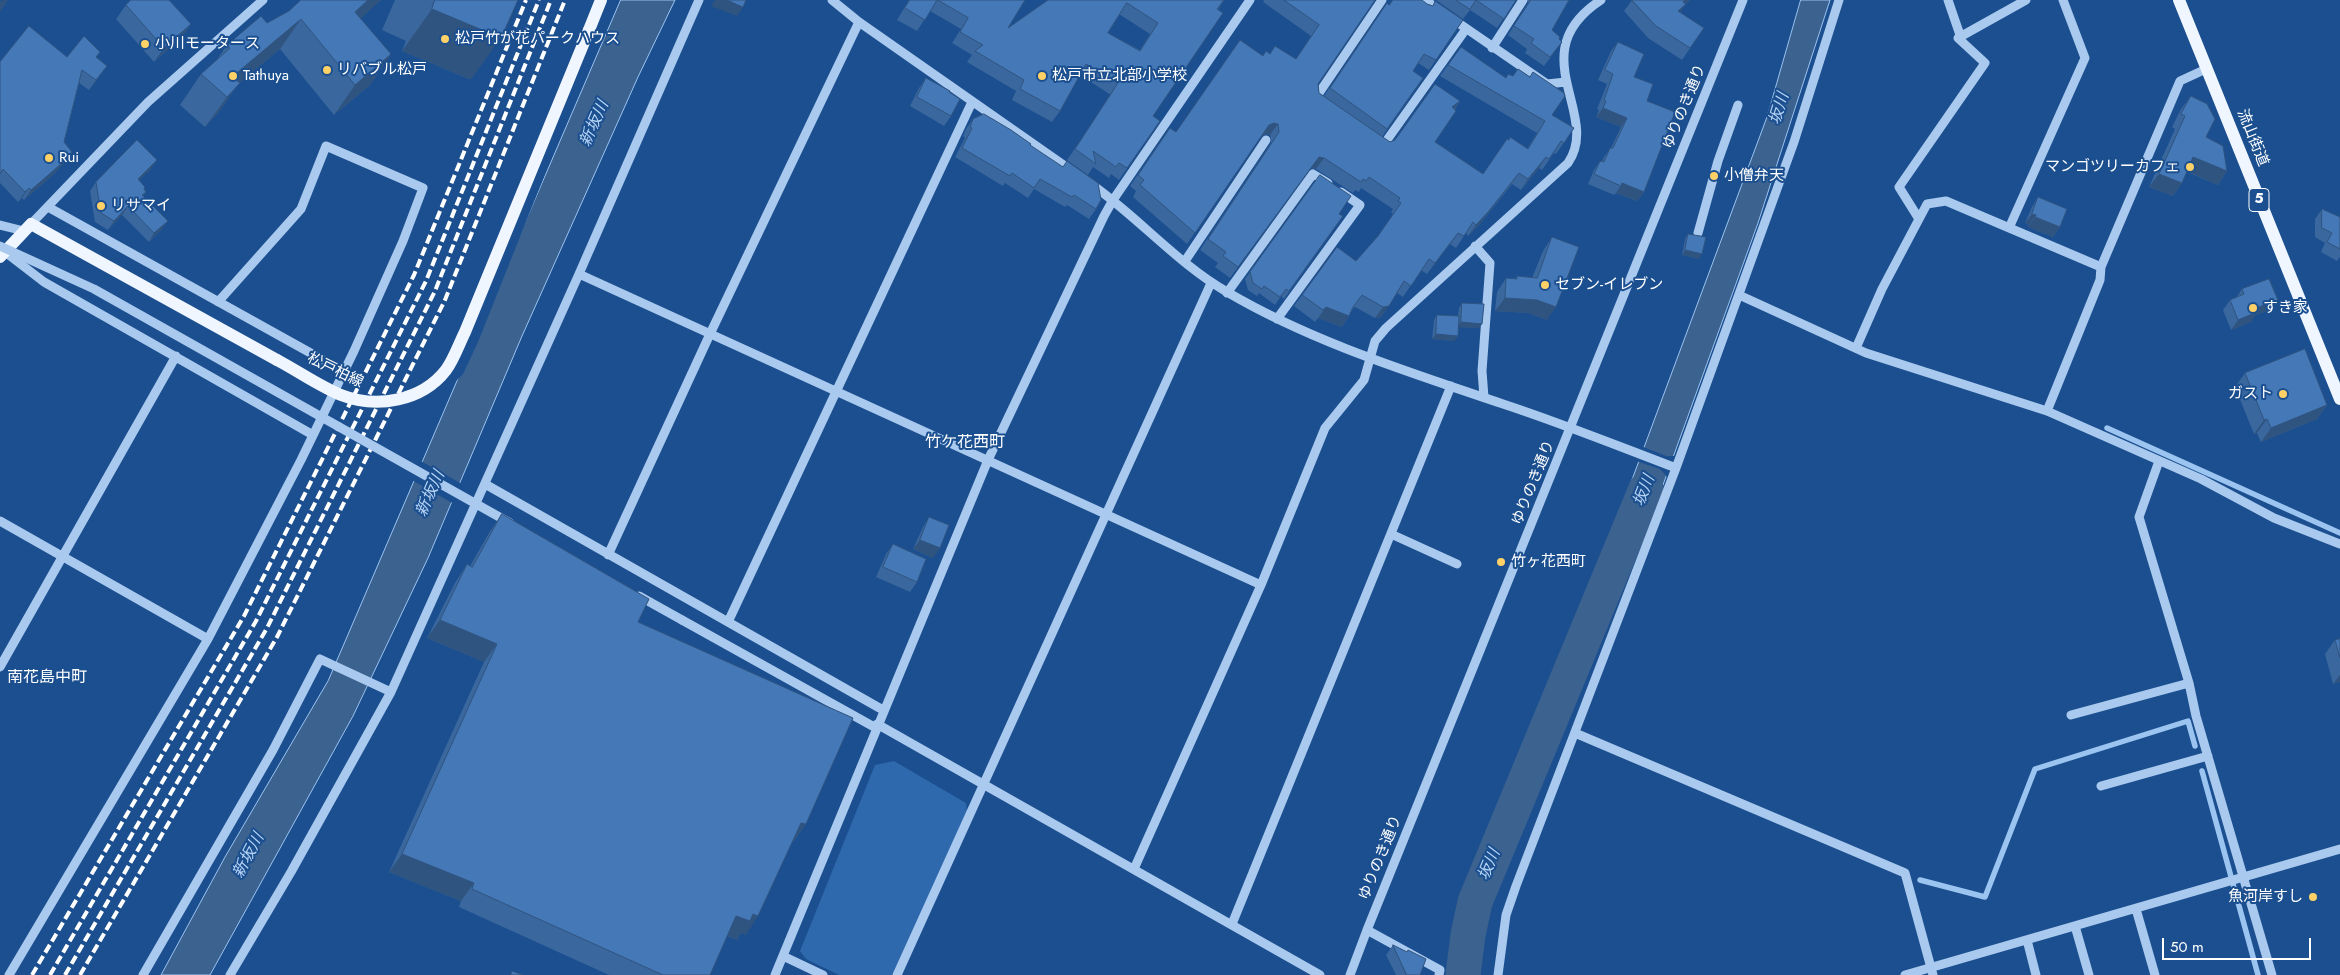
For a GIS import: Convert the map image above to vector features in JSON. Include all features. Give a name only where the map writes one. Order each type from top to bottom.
[{"type":"main road","name":"松戸柏線","points":[[28,228],[340,395],[361,401],[388,402],[419,392],[435,382],[447,368],[465,332],[601,0]]},
{"type":"main road","name":"流山街道","points":[[2179,0],[2340,399]]},
{"type":"main road","points":[[2,252],[28,228]]},
{"type":"street","points":[[0,225],[28,228],[148,102],[263,0]]},
{"type":"street","points":[[230,975],[291,872],[391,692],[579,274],[699,0]]},
{"type":"street","points":[[832,0],[859,22],[1113,200],[1211,283],[1227,293],[1277,319],[1370,358],[1484,397],[1673,467]]},
{"type":"street","points":[[775,975],[988,460],[1113,200],[1250,0]]},
{"type":"street","points":[[1322,105],[1315,99],[1382,0]]},
{"type":"street","points":[[1425,0],[1492,48],[1547,84],[1566,82]]},
{"type":"street","points":[[1492,48],[1523,0]]},
{"type":"street","points":[[1134,869],[1261,585],[1325,428],[1364,380],[1375,341],[1386,328],[1568,163],[1575,153],[1578,140],[1564,68],[1567,38],[1586,10],[1601,0]]},
{"type":"street","name":"ゆりのき通り","points":[[1350,975],[1743,0]]},
{"type":"street","points":[[1498,975],[1506,915],[1739,295],[1794,142],[1839,0]]},
{"type":"street","points":[[1919,219],[1899,187],[1985,63],[1958,38],[1960,35],[1948,0]]},
{"type":"street","points":[[1960,35],[2026,0]]},
{"type":"street","points":[[2009,228],[2085,58],[2063,0]]},
{"type":"street","points":[[608,555],[710,334],[859,22]]},
{"type":"street","points":[[1374,142],[1382,147],[1466,29]]},
{"type":"street","points":[[2047,411],[2100,280],[2101,268],[2180,80],[2206,69]]},
{"type":"street","points":[[728,622],[835,390],[972,102]]},
{"type":"street","points":[[1698,233],[1718,161],[1738,105]]},
{"type":"street","points":[[1185,261],[1266,140]]},
{"type":"street","points":[[9,975],[208,639],[343,372],[403,241],[423,188],[326,146],[300,209],[218,302]]},
{"type":"street","points":[[1227,293],[1314,174],[1360,205],[1277,319]]},
{"type":"street","points":[[1856,348],[1882,289],[1926,204],[1946,201],[2101,268]]},
{"type":"street","points":[[48,207],[343,372]]},
{"type":"street","points":[[1475,246],[1490,262],[1482,372],[1484,397]]},
{"type":"street","points":[[2,252],[44,282],[313,434]]},
{"type":"street","points":[[2,252],[94,289],[516,527]]},
{"type":"street","points":[[579,274],[1261,585]]},
{"type":"street","points":[[897,975],[1211,283]]},
{"type":"street","points":[[1739,295],[1856,348],[2047,411],[2201,479],[2274,518],[2340,544]]},
{"type":"street","points":[[0,667],[176,356]]},
{"type":"street","points":[[1232,924],[1451,386]]},
{"type":"street","points":[[2159,461],[2139,517],[2189,683],[2196,716],[2272,975]]},
{"type":"street","points":[[485,484],[884,710]]},
{"type":"street","points":[[0,521],[208,639]]},
{"type":"street","points":[[1392,534],[1457,564]]},
{"type":"street","points":[[630,591],[1134,869],[1320,975]]},
{"type":"street","points":[[143,975],[273,750],[320,659],[391,692]]},
{"type":"street","points":[[2071,715],[2189,683]]},
{"type":"street","points":[[1575,732],[1905,874],[1932,971]]},
{"type":"street","points":[[2100,786],[2208,756]]},
{"type":"street","points":[[1905,975],[1932,971],[2027,940],[2340,850]]},
{"type":"street","points":[[2136,909],[2155,975]]},
{"type":"street","points":[[2075,926],[2089,975]]},
{"type":"street","points":[[1367,930],[1440,970],[1439,975]]},
{"type":"street","points":[[2027,940],[2036,975]]},
{"type":"street","points":[[783,956],[823,975]]},
{"type":"shaded area","points":[[894,761],[966,803],[967,811],[892,975],[839,975],[806,959],[800,951],[875,765]]},
{"type":"water","name":"新坂川","points":[[621,0],[675,0],[638,77],[522,336],[428,558],[353,716],[210,975],[161,975],[225,857],[328,681]]},
{"type":"water","points":[[1801,0],[1830,0],[1758,223],[1643,540],[1614,528],[1767,117]]},
{"type":"pier","points":[[561,134],[478,342],[463,374],[450,387]]},
{"type":"pier","points":[[1641,446],[1666,456],[1675,456],[1667,477],[1660,469],[1636,461]]},
{"type":"pier","points":[[419,460],[462,484],[454,504],[410,479]]},
{"type":"building","points":[[131,0],[169,0],[191,24],[164,48],[126,5]]},
{"type":"building","points":[[301,0],[368,0],[355,12],[391,54],[355,85],[301,19],[232,77],[240,83],[227,97],[201,74],[230,48],[227,45],[261,16],[267,23],[289,11]]},
{"type":"building","points":[[435,0],[518,0],[502,36],[499,37],[432,9]]},
{"type":"building","points":[[727,0],[746,0],[743,7]]},
{"type":"building","points":[[910,0],[937,0],[925,20],[905,8]]},
{"type":"building","points":[[938,0],[1025,0],[1008,28],[1048,0],[1224,0],[1217,9],[1223,13],[1153,116],[1160,121],[1127,168],[1119,163],[1116,167],[1093,151],[1096,164],[1075,149],[1118,83],[1086,64],[1060,111],[1020,89],[1024,80],[975,51],[983,45],[960,32],[968,18]],"holes":[[[1127,3],[1158,23],[1140,51],[1108,33]]]},
{"type":"building","points":[[1284,0],[1375,0],[1318,84],[1319,93],[1390,142],[1395,140],[1435,84],[1460,101],[1452,107],[1456,111],[1435,142],[1483,174],[1507,139],[1509,140],[1510,137],[1528,149],[1545,121],[1448,65],[1461,47],[1506,78],[1508,74],[1513,76],[1518,69],[1530,77],[1533,72],[1564,93],[1565,96],[1552,115],[1574,128],[1564,143],[1561,141],[1549,159],[1546,157],[1528,179],[1519,173],[1476,225],[1473,222],[1464,236],[1458,233],[1435,263],[1429,259],[1411,286],[1404,281],[1389,306],[1383,307],[1362,295],[1349,316],[1326,307],[1323,310],[1302,295],[1337,247],[1356,261],[1378,236],[1401,203],[1398,201],[1400,198],[1369,177],[1366,181],[1363,179],[1361,182],[1324,158],[1319,157],[1238,267],[1223,256],[1226,252],[1208,239],[1279,132],[1278,124],[1269,125],[1195,233],[1140,185],[1144,180],[1138,175],[1170,128],[1176,132],[1240,40],[1263,56],[1266,51],[1270,54],[1275,46],[1296,59],[1319,25]]},
{"type":"building","points":[[1393,0],[1422,0],[1433,6],[1435,1],[1463,20],[1436,60],[1424,54],[1413,71],[1423,78],[1387,129],[1330,88],[1387,3],[1389,5]]},
{"type":"building","points":[[1456,0],[1476,0],[1470,9]]},
{"type":"building","points":[[1476,0],[1516,0],[1504,19]]},
{"type":"building","points":[[1531,0],[1569,0],[1552,30],[1560,37],[1559,39],[1562,42],[1550,57],[1531,43],[1534,39],[1514,26]]},
{"type":"building","points":[[1632,0],[1685,0],[1683,2],[1686,4],[1678,11],[1704,28],[1690,48],[1656,26]]},
{"type":"building","points":[[29,26],[67,57],[84,36],[100,52],[96,57],[107,66],[96,80],[82,70],[64,142],[72,152],[31,190],[29,188],[25,192],[3,169],[0,174],[0,62]]},
{"type":"building","points":[[1618,42],[1644,54],[1634,77],[1653,84],[1647,101],[1675,112],[1644,192],[1622,183],[1621,186],[1594,174],[1600,161],[1604,162],[1610,148],[1613,148],[1627,118],[1603,108],[1613,74],[1605,70]]},
{"type":"building","points":[[926,78],[950,91],[960,99],[951,116],[917,97]]},
{"type":"building","points":[[2191,96],[2207,104],[2215,119],[2206,137],[2223,146],[2227,171],[2193,157],[2182,183],[2159,174],[2185,116],[2181,114]]},
{"type":"building","points":[[984,114],[1011,130],[1063,167],[1067,161],[1098,183],[1101,200],[1096,209],[1074,195],[1072,197],[1040,179],[1034,188],[1012,173],[1010,176],[962,148],[972,128],[970,127],[973,119]]},
{"type":"building","points":[[137,140],[157,160],[138,179],[145,187],[146,192],[142,195],[168,221],[154,233],[128,206],[114,221],[101,213],[96,182]]},
{"type":"building","points":[[1320,175],[1351,196],[1339,214],[1343,216],[1289,291],[1286,289],[1280,297],[1264,286],[1262,289],[1253,283],[1250,272]]},
{"type":"building","points":[[2038,197],[2067,209],[2060,227],[2032,214]]},
{"type":"building","points":[[2322,209],[2340,217],[2340,249],[2327,242],[2332,233],[2322,228]]},
{"type":"building","points":[[1688,234],[1706,237],[1702,254],[1685,250]]},
{"type":"building","points":[[1552,237],[1579,247],[1556,307],[1537,300],[1505,298],[1506,278],[1517,279],[1517,276],[1537,278]]},
{"type":"building","points":[[2269,279],[2278,300],[2256,308],[2257,312],[2238,320],[2230,300],[2244,294],[2242,289]]},
{"type":"building","points":[[1462,303],[1484,304],[1482,324],[1461,322]]},
{"type":"building","points":[[1437,315],[1459,316],[1458,336],[1436,334]]},
{"type":"building","points":[[2305,349],[2327,405],[2271,428],[2267,419],[2264,420],[2245,373]]},
{"type":"building","points":[[502,514],[649,599],[638,622],[853,718],[806,824],[801,823],[758,916],[753,914],[750,921],[736,916],[710,975],[663,975],[472,889],[474,883],[402,854],[497,644],[440,620],[467,564],[472,567]]},
{"type":"building","points":[[929,517],[949,525],[940,548],[920,540]]},
{"type":"building","points":[[893,544],[926,559],[917,582],[883,567]]},
{"type":"building","points":[[2340,639],[2340,658],[2335,640]]},
{"type":"building","points":[[1393,945],[1426,959],[1420,975],[1407,975]]},
{"type":"building","points":[[512,971],[523,975],[511,975]]},
{"type":"waterway","points":[[2107,428],[2340,533]]},
{"type":"waterway","name":"坂川","points":[[1463,975],[1468,935],[1475,902],[1646,489]]},
{"type":"waterway","points":[[1920,880],[1985,897],[2035,769],[2188,721],[2195,746]]},
{"type":"waterway","points":[[2202,771],[2258,975]]},
{"type":"railway","points":[[32,975],[244,616],[414,275],[526,0]]},
{"type":"railway","points":[[50,975],[256,621],[426,281],[539,0]]},
{"type":"railway","points":[[65,975],[267,628],[435,291],[551,0]]},
{"type":"railway","points":[[80,975],[277,637],[445,300],[565,0]]},
{"type":"place","name":"松戸竹が花パークハウス","points":[[445,39]]},
{"type":"place","name":"小川モータース","points":[[145,44]]},
{"type":"place","name":"リバブル松戸","points":[[327,70]]},
{"type":"place","name":"Tathuya","points":[[233,76]]},
{"type":"place","name":"松戸市立北部小学校","points":[[1042,76]]},
{"type":"place","name":"Rui","points":[[49,158]]},
{"type":"place","name":"マンゴツリーカフェ","points":[[2190,167]]},
{"type":"place","name":"小僧弁天","points":[[1714,176]]},
{"type":"place","name":"リサマイ","points":[[101,206]]},
{"type":"place","name":"セブン-イレブン","points":[[1545,285]]},
{"type":"place","name":"すき家","points":[[2253,308]]},
{"type":"place","name":"ガスト","points":[[2283,394]]},
{"type":"place","name":"竹ヶ花西町","points":[[1501,562]]},
{"type":"place","name":"魚河岸すし","points":[[2313,897]]},
{"type":"district","name":"竹ケ花西町","points":[[965,443]]},
{"type":"district","name":"南花島中町","points":[[47,678]]}]
